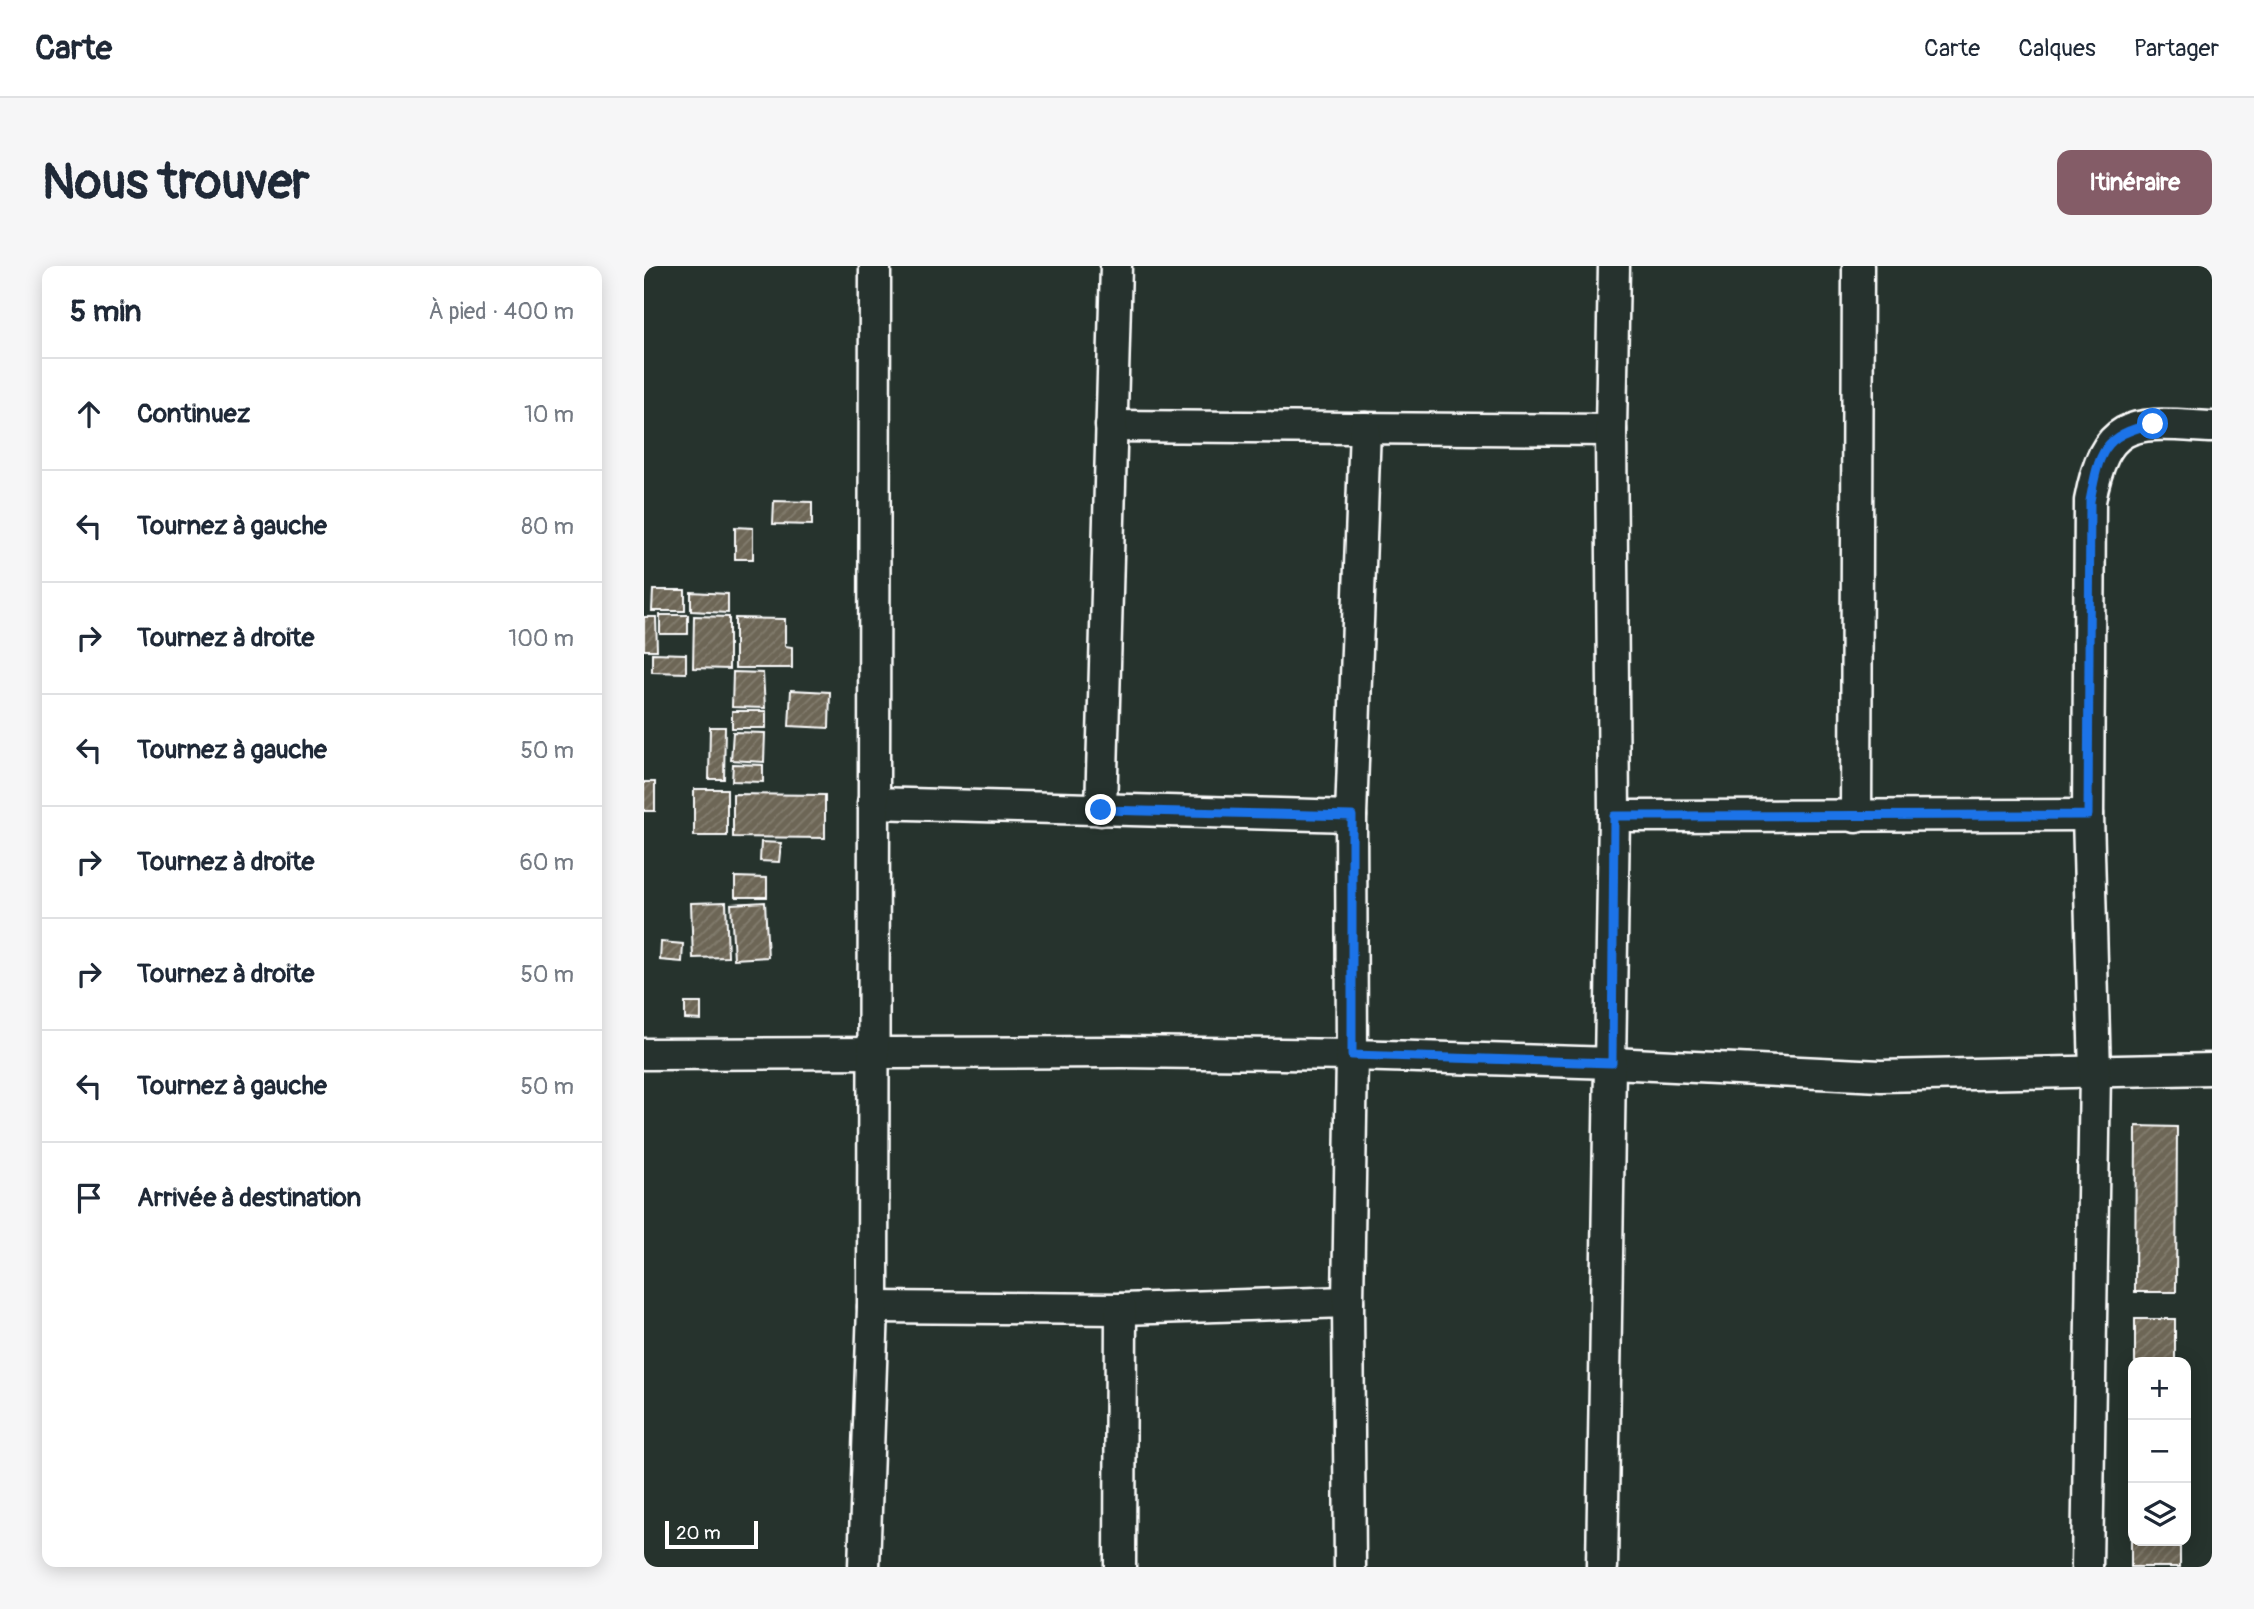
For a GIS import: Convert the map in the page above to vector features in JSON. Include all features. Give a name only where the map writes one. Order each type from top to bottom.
[{"type":"street","points":[[864,1567],[873,1307],[875,266]]},
{"type":"street","points":[[1101,810],[1116,266]]},
{"type":"street","points":[[1602,1567],[1612,1063],[1614,816],[1611,430],[1614,266]]},
{"type":"street","points":[[1856,817],[1858,266]]},
{"type":"street","points":[[2087,1567],[2095,1073],[2088,815],[2090,501],[2096,466],[2109,442],[2126,430],[2153,424],[2212,427]]},
{"type":"street","points":[[1111,426],[1611,430]]},
{"type":"street","points":[[1350,1567],[1348,1302],[1352,816],[1365,428]]},
{"type":"street","points":[[873,803],[1352,816]]},
{"type":"street","points":[[1614,816],[2088,815]]},
{"type":"street","points":[[644,1054],[1123,1052],[1352,1055],[1612,1063],[1881,1076],[2212,1069]]},
{"type":"street","points":[[873,1307],[1121,1309],[1348,1302]]},
{"type":"street","points":[[1120,1567],[1121,1309]]},
{"type":"building","points":[[774,501],[812,502],[812,525],[773,524]]},
{"type":"building","points":[[735,527],[753,528],[753,559],[735,559]]},
{"type":"building","points":[[653,590],[685,590],[685,611],[652,611]]},
{"type":"building","points":[[691,592],[728,594],[728,613],[691,611]]},
{"type":"building","points":[[660,615],[688,615],[688,634],[660,634]]},
{"type":"building","points":[[694,616],[729,617],[729,669],[693,668]]},
{"type":"building","points":[[644,617],[656,617],[657,650],[644,650]]},
{"type":"building","points":[[735,618],[785,619],[785,646],[792,647],[792,668],[735,668]]},
{"type":"building","points":[[652,653],[686,654],[686,673],[652,672]]},
{"type":"building","points":[[733,672],[763,673],[765,708],[732,707]]},
{"type":"building","points":[[791,690],[830,692],[829,728],[789,726]]},
{"type":"building","points":[[732,711],[766,711],[766,728],[732,728]]},
{"type":"building","points":[[710,727],[725,727],[724,779],[709,779]]},
{"type":"building","points":[[733,732],[765,733],[764,762],[731,760]]},
{"type":"building","points":[[733,764],[763,765],[763,782],[732,781]]},
{"type":"building","points":[[644,782],[655,782],[655,811],[644,811]]},
{"type":"building","points":[[694,789],[727,789],[727,836],[694,836]]},
{"type":"building","points":[[733,794],[825,795],[825,838],[733,837]]},
{"type":"building","points":[[761,842],[781,843],[779,862],[760,861]]},
{"type":"building","points":[[735,877],[767,878],[767,897],[735,897]]},
{"type":"building","points":[[726,902],[728,957],[693,958],[691,903]]},
{"type":"building","points":[[765,902],[768,957],[734,959],[731,904]]},
{"type":"building","points":[[661,942],[683,944],[682,962],[660,960]]},
{"type":"building","points":[[685,1003],[701,1003],[701,1020],[685,1019]]},
{"type":"building","points":[[2136,1126],[2177,1127],[2176,1292],[2135,1292]]},
{"type":"building","points":[[2135,1319],[2175,1319],[2175,1357],[2135,1357]]},
{"type":"building","points":[[2131,1546],[2180,1546],[2180,1567],[2131,1567]]},
{"type":"route","points":[[1101,810],[1352,816],[1352,1055],[1612,1063],[1614,816],[2088,815],[2090,501],[2096,466],[2109,442],[2126,430],[2153,424]]}]
